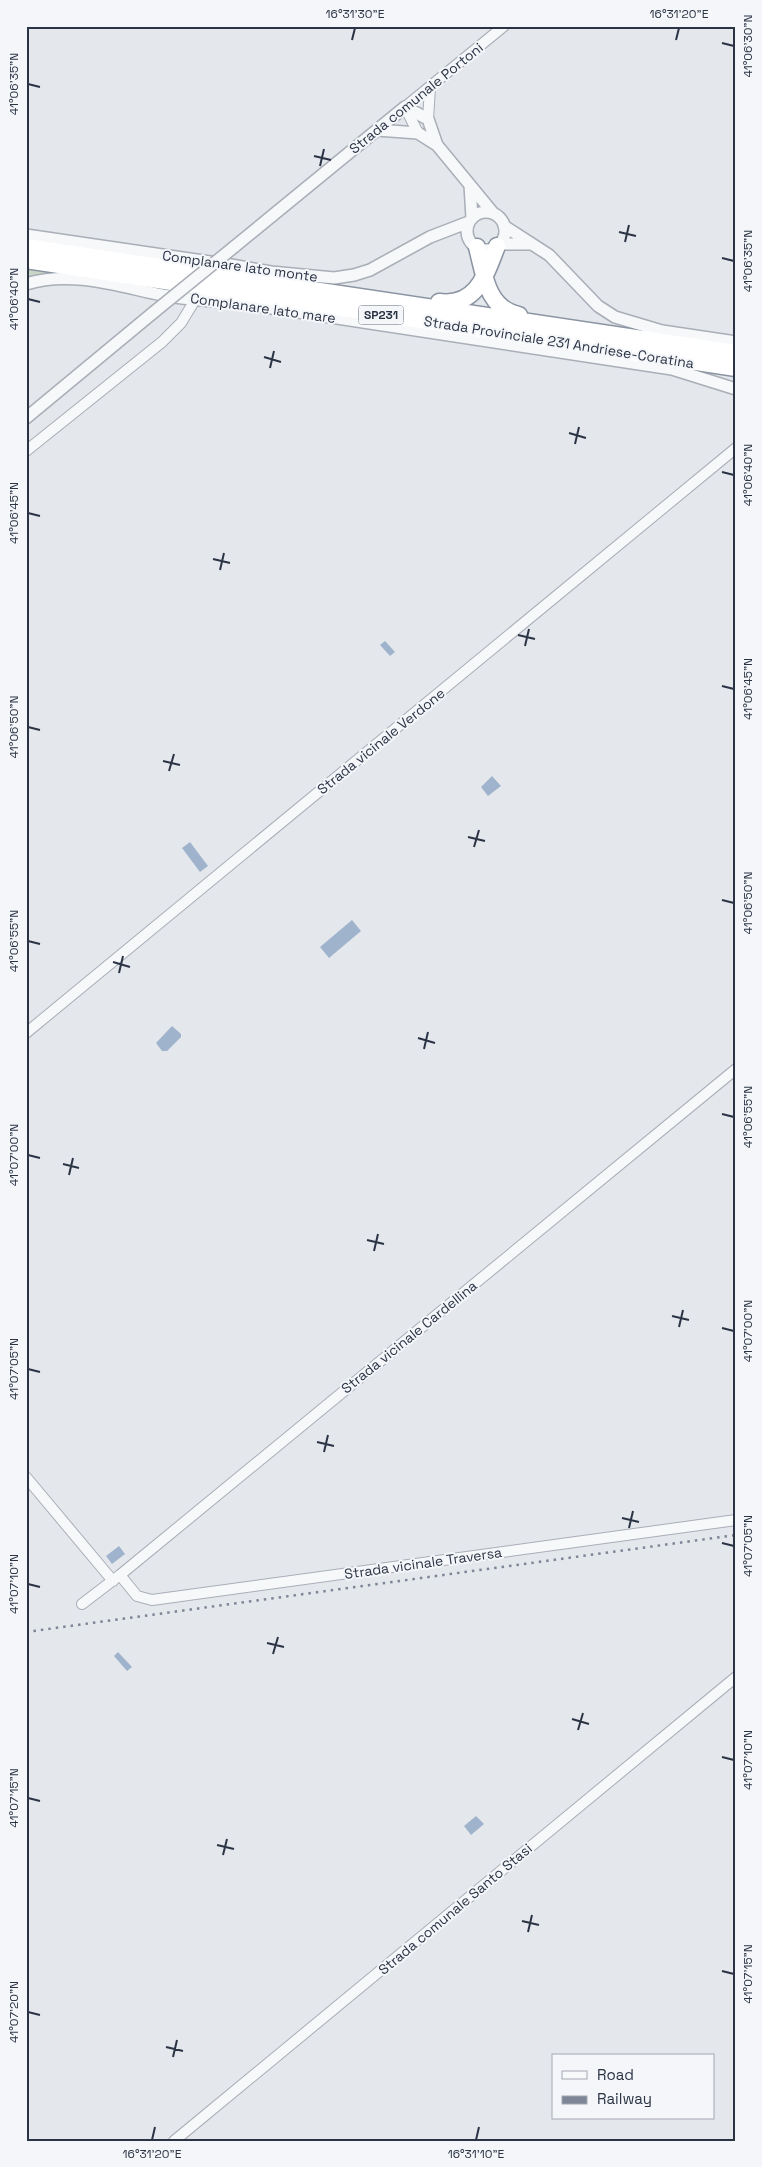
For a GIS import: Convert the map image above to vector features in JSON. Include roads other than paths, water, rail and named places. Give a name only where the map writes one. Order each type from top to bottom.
[{"type":"highway","points":[[473,244],[492,298],[505,311],[516,315],[558,321],[609,334]]},
{"type":"highway","points":[[354,296],[398,297],[455,303],[474,294],[485,276],[498,245]]},
{"type":"highway","name":"Strada Provinciale 231 Andriese-Coratina","points":[[26,247],[736,353]]},
{"type":"highway","name":"Strada Provinciale 231 Andriese-Coratina","points":[[26,260],[736,368]]},
{"type":"street","name":"Strada comunale Portoni","points":[[26,418],[504,26]]},
{"type":"street","points":[[430,88],[428,119],[437,146]]},
{"type":"street","points":[[406,107],[428,119]]},
{"type":"street","points":[[406,107],[418,134]]},
{"type":"street","points":[[377,130],[418,134],[437,146],[493,214],[500,218],[504,226],[504,235],[498,245]]},
{"type":"street","points":[[470,185],[471,220],[467,231],[473,244]]},
{"type":"street","points":[[471,220],[480,213],[493,214]]},
{"type":"street","name":"Complanare lato monte","points":[[26,235],[231,264],[271,272],[328,278],[365,272],[430,237],[445,233],[471,220]]},
{"type":"street","points":[[504,226],[529,244],[549,255],[594,302],[615,317],[662,331],[736,342]]},
{"type":"street","points":[[445,233],[487,249],[498,245],[529,244]]},
{"type":"street","name":"Complanare lato mare","points":[[26,284],[61,278],[76,278],[195,300],[240,304],[672,369],[736,390]]},
{"type":"street","points":[[26,450],[162,342],[182,323],[195,300]]},
{"type":"street","name":"Strada vicinale Verdone","points":[[26,1033],[736,448]]},
{"type":"street","name":"Strada vicinale Cardellina","points":[[82,1604],[117,1578],[736,1069]]},
{"type":"street","name":"Strada vicinale Traversa","points":[[26,1477],[117,1578],[137,1596],[152,1600],[736,1520]]},
{"type":"street","name":"Strada comunale Santo Stasi","points":[[174,2141],[736,1677]]},
{"type":"water","points":[[385,641],[395,652],[390,656],[380,645]]},
{"type":"water","points":[[492,776],[501,786],[488,796],[481,787]]},
{"type":"water","points":[[190,842],[208,866],[200,872],[182,848]]},
{"type":"water","points":[[352,920],[361,931],[329,958],[320,947]]},
{"type":"water","points":[[172,1026],[181,1034],[181,1037],[167,1051],[162,1051],[156,1043]]},
{"type":"water","points":[[119,1546],[125,1554],[112,1564],[106,1556]]},
{"type":"water","points":[[118,1652],[132,1667],[127,1671],[114,1656]]},
{"type":"water","points":[[476,1816],[484,1824],[471,1835],[464,1826]]},
{"type":"railway","points":[[26,1632],[736,1535]]}]
